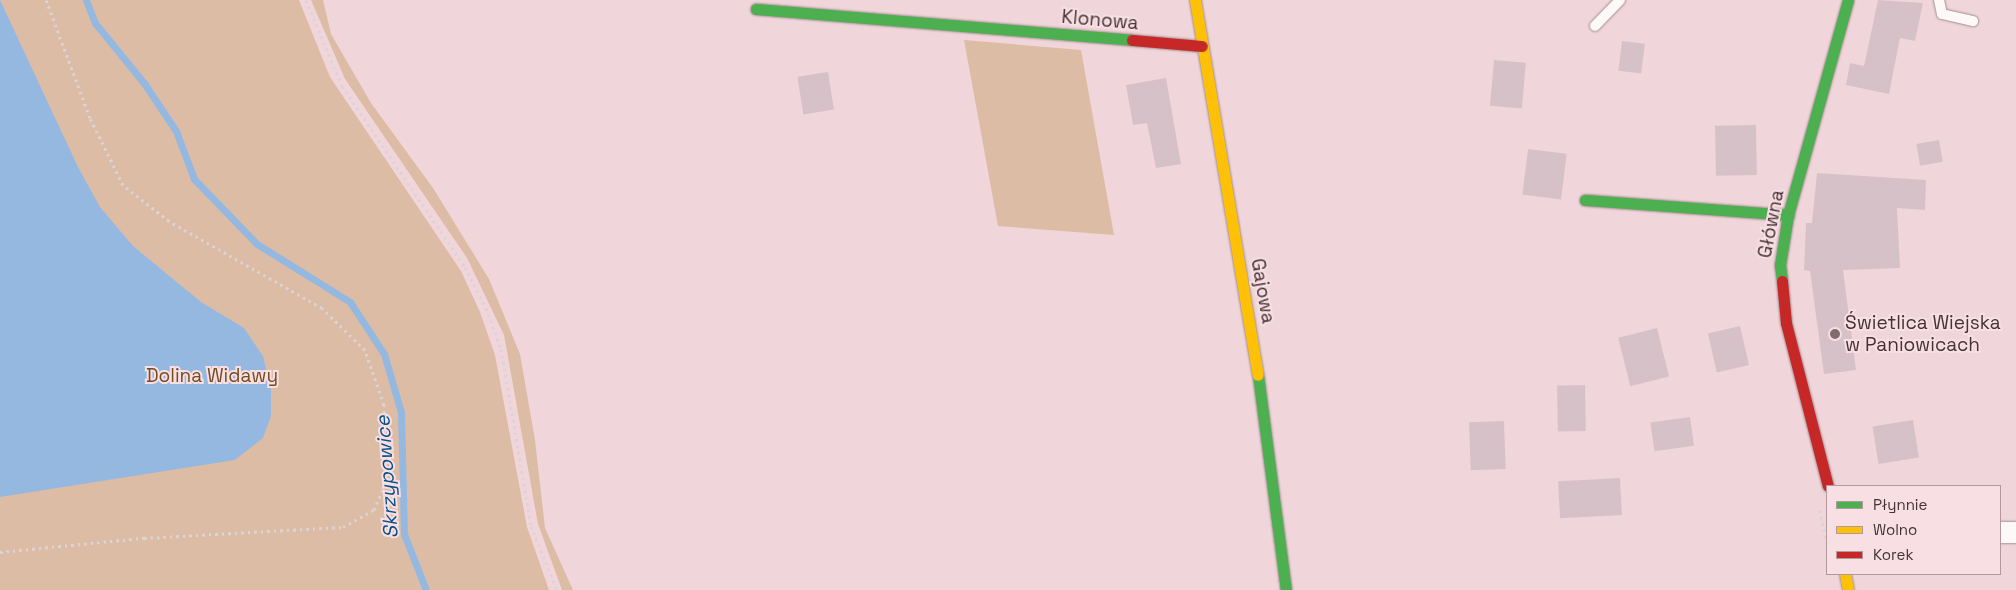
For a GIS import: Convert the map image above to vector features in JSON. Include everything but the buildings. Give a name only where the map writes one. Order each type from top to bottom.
[{"type":"street","name":"Gajowa","points":[[1195,0],[1252,328],[1286,590]]},
{"type":"street","name":"Główna","points":[[1828,485],[1794,363],[1780,293],[1782,240],[1835,54],[1848,0]]},
{"type":"street","name":"Klonowa","points":[[756,9],[1202,46]]},
{"type":"street","points":[[1585,200],[1788,215]]},
{"type":"street","points":[[2001,532],[2016,532]]},
{"type":"street","points":[[1845,575],[1848,590]]},
{"type":"lane","points":[[1595,26],[1620,0]]},
{"type":"lane","points":[[1939,0],[1942,14],[1973,20]]},
{"type":"path","points":[[0,552],[144,538],[344,527],[374,510],[383,489],[385,464],[384,405],[365,350],[322,308],[169,221],[123,185],[90,118],[46,0]]},
{"type":"path","points":[[306,0],[342,86],[465,267],[486,308],[501,349],[531,526],[557,590]]},
{"type":"green space","name":"Dolina Widawy","points":[[0,0],[299,0],[330,77],[461,271],[480,312],[495,355],[527,527],[549,590],[0,590]]},
{"type":"green space","points":[[311,0],[323,0],[331,34],[371,103],[433,188],[489,279],[520,354],[535,440],[545,528],[573,590],[562,590],[538,524],[504,335],[467,258],[345,79]]},
{"type":"green space","points":[[964,40],[1081,50],[1114,235],[998,226]]},
{"type":"water","points":[[0,0],[78,167],[100,207],[133,246],[201,302],[244,328],[263,356],[271,389],[271,416],[263,438],[235,460],[0,497]]},
{"type":"waterway","name":"Skrzypowice","points":[[86,0],[95,23],[144,83],[176,131],[194,179],[257,244],[350,302],[384,354],[401,412],[404,534],[426,590]]},
{"type":"traffic: fast","points":[[1782,281],[1780,265],[1788,215],[1848,0]]},
{"type":"traffic: fast","points":[[756,9],[1132,40]]},
{"type":"traffic: fast","points":[[1585,200],[1788,215]]},
{"type":"traffic: fast","points":[[1258,375],[1286,590]]},
{"type":"traffic: slow","points":[[1195,0],[1258,375]]},
{"type":"traffic: slow","points":[[1845,575],[1848,590]]},
{"type":"traffic: jam","points":[[1132,40],[1202,46]]},
{"type":"traffic: jam","points":[[1782,281],[1786,323],[1828,485]]},
{"type":"place","name":"Świetlica Wiejska w Paniowicach","points":[[1835,334]]}]
